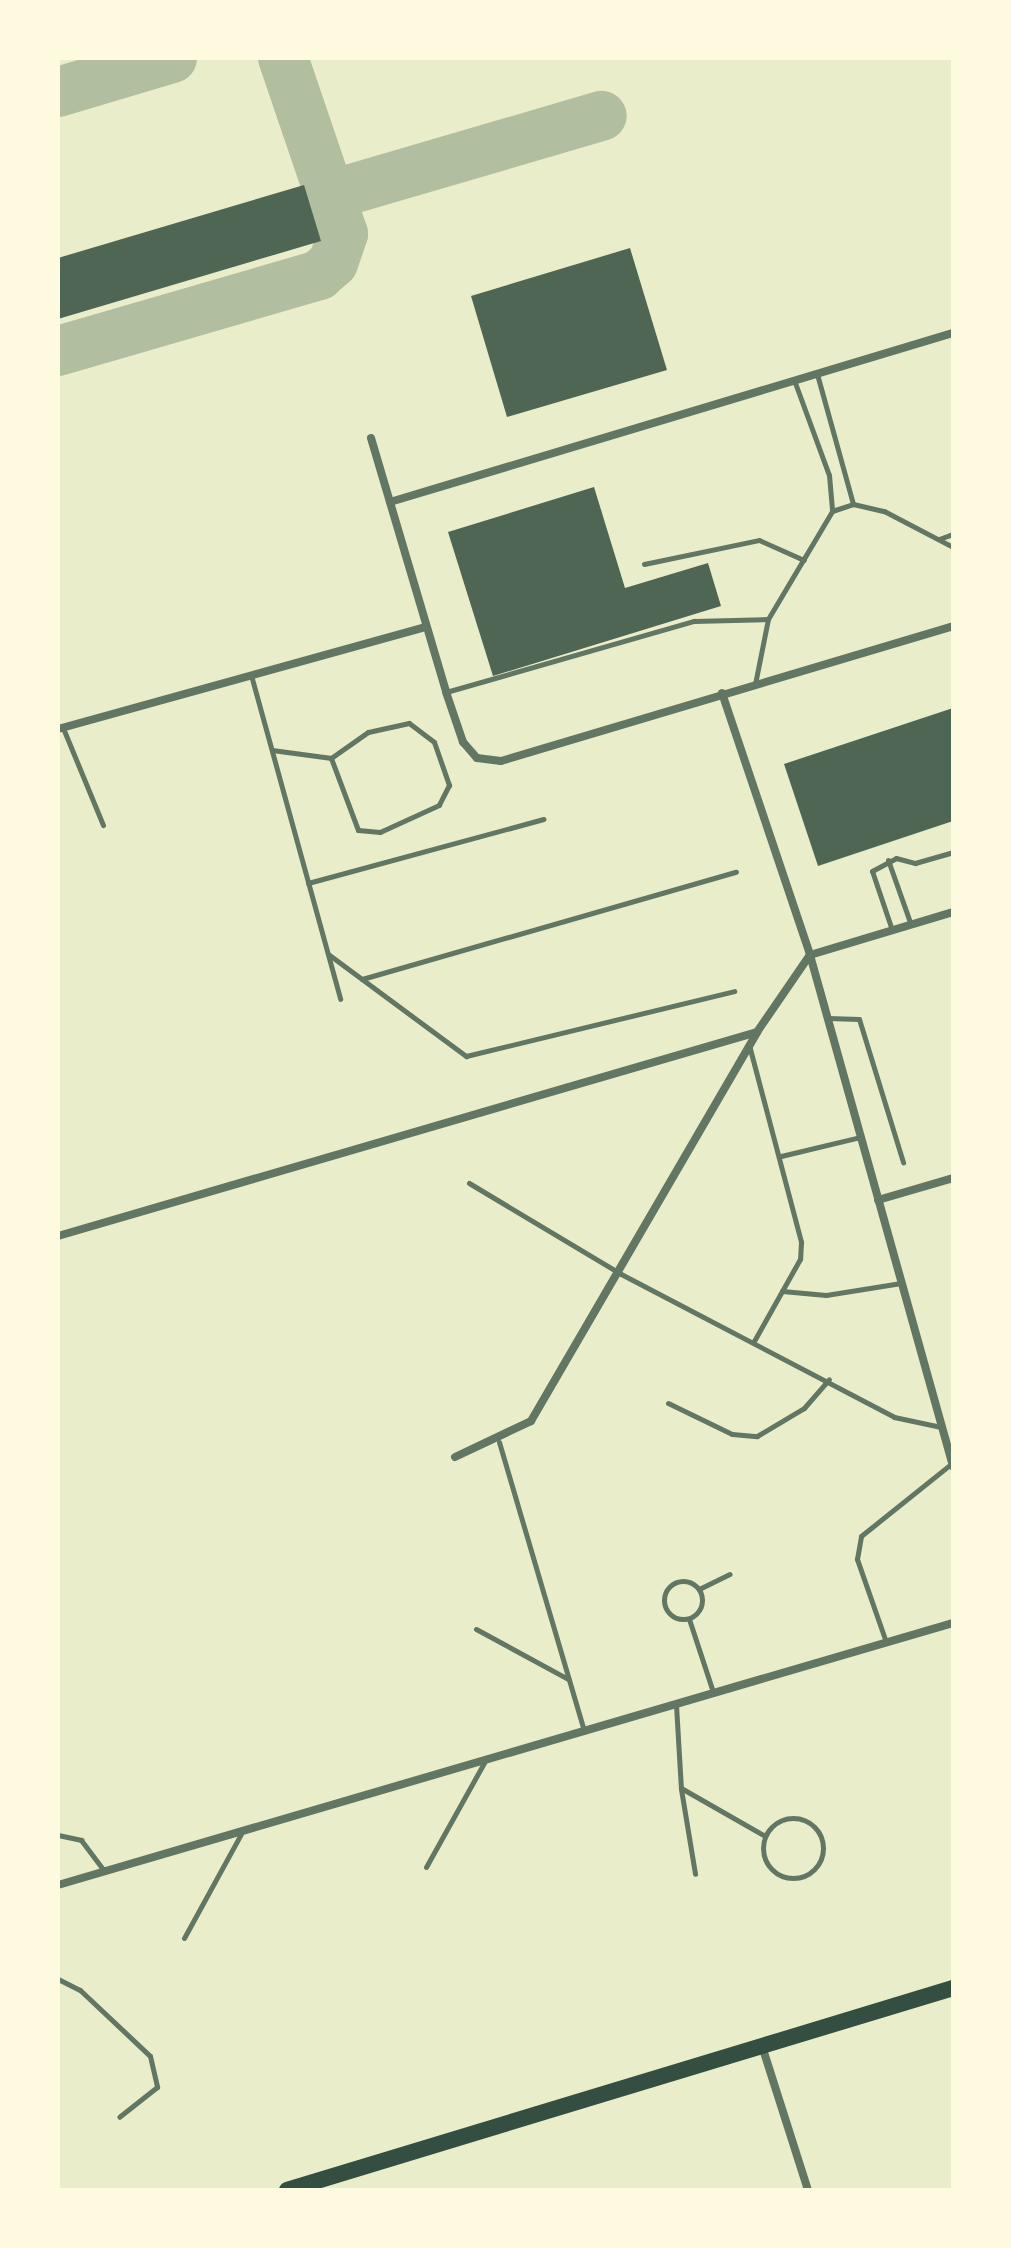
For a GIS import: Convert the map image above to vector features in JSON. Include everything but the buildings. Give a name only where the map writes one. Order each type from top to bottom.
[{"type":"main road","points":[[287,2190],[953,1988]]},
{"type":"street","points":[[390,502],[953,333]]},
{"type":"street","points":[[371,438],[446,692],[463,742],[477,758],[501,761],[953,626]]},
{"type":"street","points":[[60,728],[425,627]]},
{"type":"street","points":[[722,693],[810,955],[952,1465]]},
{"type":"street","points":[[455,1457],[499,1442],[531,1421],[621,1274],[749,1045],[810,955],[953,912]]},
{"type":"street","points":[[58,1236],[757,1032]]},
{"type":"street","points":[[878,1200],[953,1178]]},
{"type":"street","points":[[58,1885],[953,1623]]},
{"type":"street","points":[[761,2044],[808,2190]]},
{"type":"lane","points":[[817,374],[853,504]]},
{"type":"lane","points":[[755,684],[768,619],[832,511],[829,475],[794,380]]},
{"type":"lane","points":[[832,511],[853,504],[953,547]]},
{"type":"lane","points":[[939,539],[953,534]]},
{"type":"lane","points":[[644,564],[759,540],[804,560]]},
{"type":"lane","points":[[446,692],[694,621],[768,619]]},
{"type":"lane","points":[[251,675],[340,999]]},
{"type":"lane","points":[[272,750],[331,758],[368,732],[409,723],[434,742],[449,785],[439,805],[380,832],[358,830],[331,758]]},
{"type":"lane","points":[[60,728],[103,825]]},
{"type":"lane","points":[[308,883],[543,819]]},
{"type":"lane","points":[[892,930],[872,871],[888,860],[915,863],[953,852]]},
{"type":"lane","points":[[888,860],[911,925]]},
{"type":"lane","points":[[362,979],[736,872]]},
{"type":"lane","points":[[328,954],[466,1056],[734,991]]},
{"type":"lane","points":[[827,1018],[859,1019],[903,1162]]},
{"type":"lane","points":[[749,1045],[781,1156],[801,1242],[782,1291],[754,1341]]},
{"type":"lane","points":[[781,1156],[860,1137]]},
{"type":"lane","points":[[469,1183],[621,1274],[829,1379],[894,1417],[942,1427]]},
{"type":"lane","points":[[782,1291],[826,1295],[901,1283]]},
{"type":"lane","points":[[668,1403],[732,1434],[757,1436],[804,1408],[829,1379]]},
{"type":"lane","points":[[499,1442],[584,1731]]},
{"type":"lane","points":[[886,1642],[857,1559],[861,1536],[952,1465]]},
{"type":"lane","points":[[699,1589],[702,1607],[689,1619],[677,1619],[664,1600],[677,1582],[699,1589],[730,1574]]},
{"type":"lane","points":[[689,1619],[713,1693]]},
{"type":"lane","points":[[476,1629],[569,1679]]},
{"type":"lane","points":[[676,1704],[681,1788],[695,1874]]},
{"type":"lane","points":[[426,1867],[485,1760]]},
{"type":"lane","points":[[681,1788],[765,1836]]},
{"type":"lane","points":[[793,1817],[809,1822],[824,1852],[817,1868],[785,1878],[763,1854],[765,1836],[793,1817]]},
{"type":"lane","points":[[184,1938],[243,1831]]},
{"type":"lane","points":[[58,1835],[81,1840],[105,1872]]},
{"type":"lane","points":[[58,1979],[80,1990],[150,2056],[157,2087],[119,2117]]},
{"type":"taxiway","points":[[58,92],[172,58]]},
{"type":"taxiway","points":[[58,351],[319,275],[333,263],[343,234],[283,58]]},
{"type":"taxiway","points":[[331,195],[602,116]]}]
